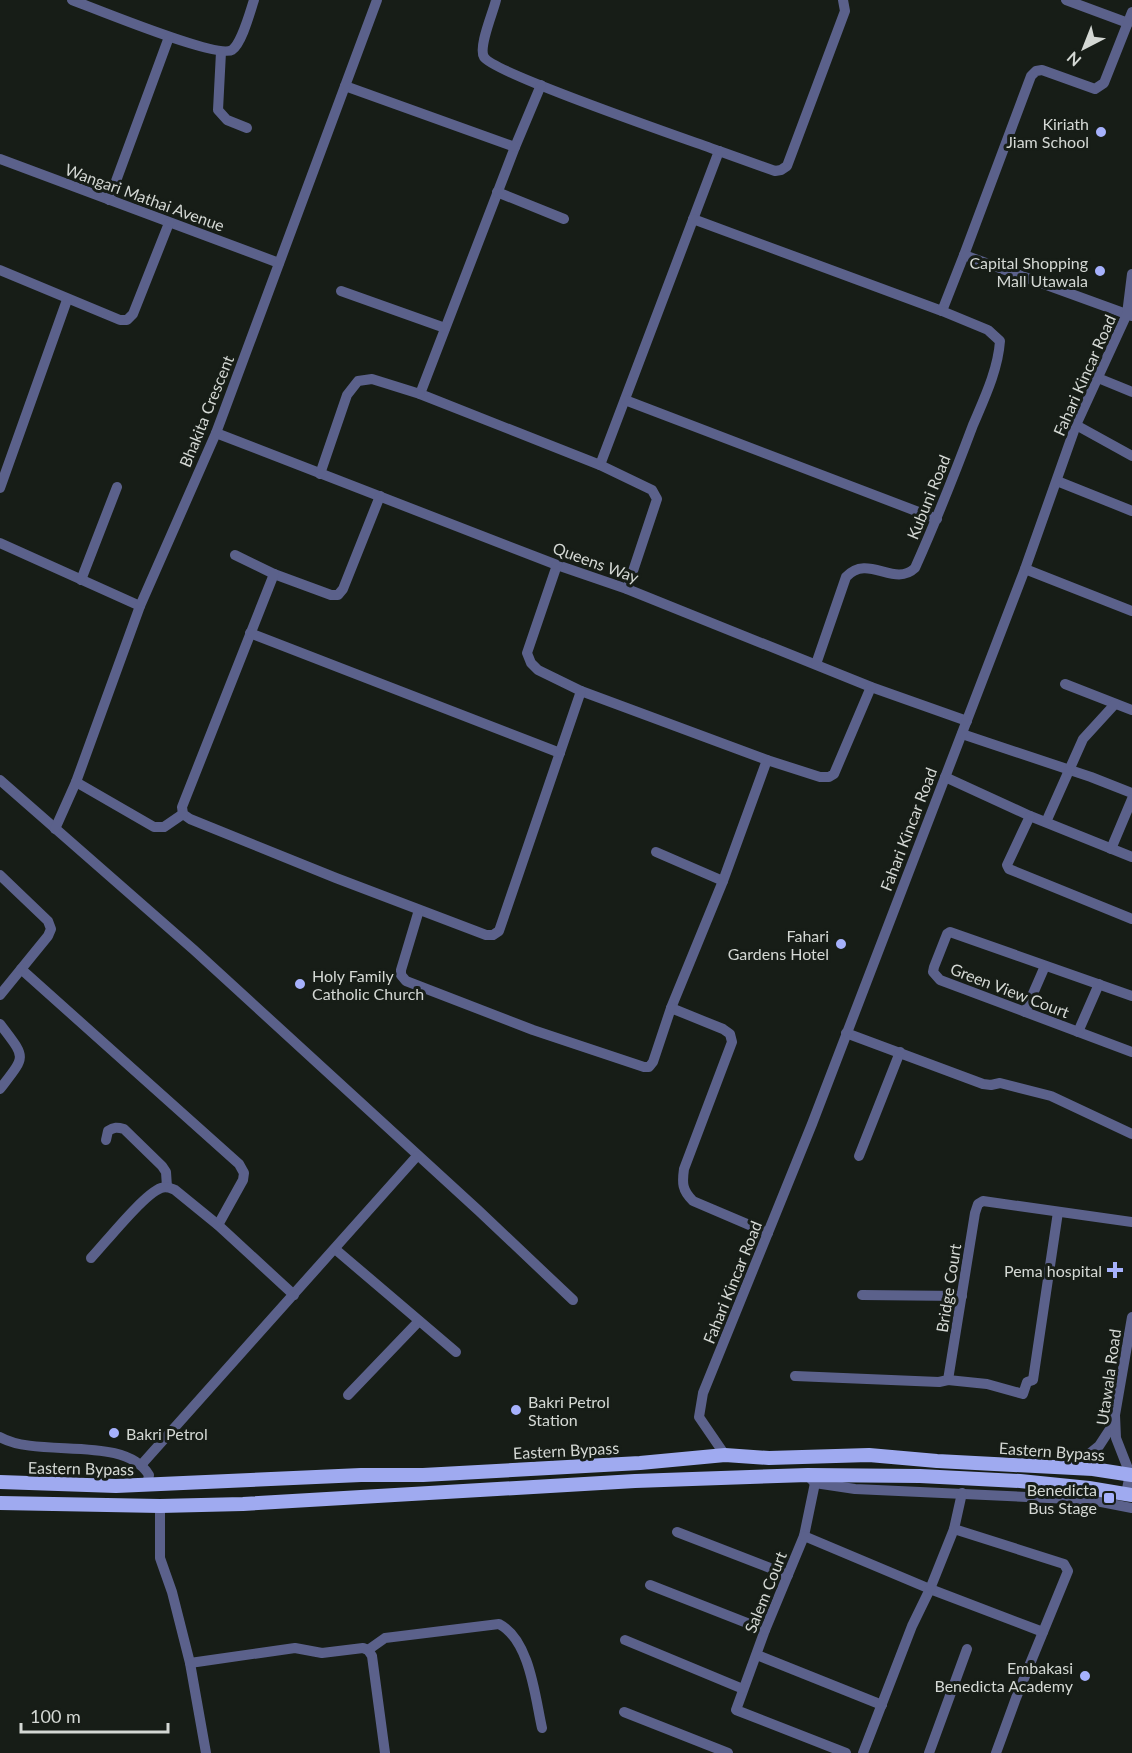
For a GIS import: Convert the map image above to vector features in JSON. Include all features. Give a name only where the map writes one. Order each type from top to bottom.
[{"type":"main road","name":"Eastern Bypass","points":[[0,1482],[86,1486],[147,1485],[361,1475],[423,1475],[640,1463],[725,1455],[769,1458],[869,1455],[1131,1474]]},
{"type":"main road","points":[[689,1458],[691,1479]]},
{"type":"main road","name":"Eastern Bypass","points":[[0,1503],[160,1506],[286,1502],[547,1485],[691,1479],[920,1476],[1052,1484],[1129,1495]]},
{"type":"street","points":[[72,0],[169,37],[221,52],[230,51],[237,45],[254,0]]},
{"type":"street","name":"Bhakita Crescent","points":[[55,829],[76,782],[140,606],[216,433],[377,0]]},
{"type":"street","points":[[496,0],[482,49],[484,59],[493,66],[541,86],[775,171],[787,166],[845,10],[843,0]]},
{"type":"street","points":[[693,219],[942,311],[1031,76],[1036,71],[1042,70],[1095,89],[1099,88],[1104,83],[1130,18],[1066,0]]},
{"type":"street","points":[[109,200],[169,37]]},
{"type":"street","points":[[221,52],[218,110],[226,120],[247,128]]},
{"type":"street","points":[[345,86],[515,147]]},
{"type":"street","points":[[420,393],[515,147],[541,86]]},
{"type":"street","points":[[600,465],[719,151]]},
{"type":"street","name":"Wangari Mathai Avenue","points":[[0,159],[279,263]]},
{"type":"street","points":[[498,192],[564,219]]},
{"type":"street","points":[[0,270],[67,300],[120,320],[128,320],[133,314],[169,223]]},
{"type":"street","points":[[964,255],[1130,315]]},
{"type":"street","name":"Fahari Kincar Road","points":[[725,1455],[699,1417],[703,1393],[812,1124],[1025,569],[1076,425],[1130,315],[1132,274]]},
{"type":"street","points":[[341,291],[445,328]]},
{"type":"street","points":[[0,488],[67,300]]},
{"type":"street","name":"Kubuni Road","points":[[816,664],[846,577],[852,571],[863,567],[901,575],[910,573],[915,568],[937,519],[999,355],[1000,342],[988,330],[942,311]]},
{"type":"street","points":[[1098,378],[1132,392]]},
{"type":"street","points":[[320,474],[347,395],[358,381],[372,379],[420,393],[600,465],[652,490],[657,499],[627,589]]},
{"type":"street","points":[[625,400],[937,519]]},
{"type":"street","points":[[1076,425],[1132,456]]},
{"type":"street","name":"Queens Way","points":[[216,433],[557,565],[627,589],[871,687],[967,721]]},
{"type":"street","points":[[1058,481],[1132,510]]},
{"type":"street","points":[[81,579],[117,487]]},
{"type":"street","points":[[235,555],[274,574],[331,596],[338,595],[343,589],[380,496]]},
{"type":"street","points":[[0,543],[140,606]]},
{"type":"street","points":[[557,565],[527,653],[531,663],[538,670],[581,691],[767,760],[820,777],[829,777],[834,774],[871,687]]},
{"type":"street","points":[[1025,569],[1132,611]]},
{"type":"street","points":[[274,574],[182,807],[183,814],[190,819],[419,910],[486,934],[493,935],[499,930],[581,691]]},
{"type":"street","points":[[250,633],[560,753]]},
{"type":"street","points":[[1065,684],[1132,710]]},
{"type":"street","points":[[1046,822],[1083,739],[1116,704]]},
{"type":"street","points":[[962,734],[1132,793]]},
{"type":"street","points":[[419,910],[401,970],[401,975],[406,981],[533,1030],[649,1067],[653,1062],[671,1008],[723,881],[767,760]]},
{"type":"street","points":[[945,777],[1030,816],[1132,857]]},
{"type":"street","points":[[0,780],[202,958],[573,1300]]},
{"type":"street","points":[[76,782],[154,827],[164,827],[183,814]]},
{"type":"street","points":[[1110,849],[1132,799]]},
{"type":"street","points":[[1030,816],[1007,865],[1009,869],[1132,919]]},
{"type":"street","points":[[656,852],[723,881]]},
{"type":"street","points":[[0,875],[48,921],[51,929],[48,936],[0,995]]},
{"type":"street","name":"Green View Court","points":[[1132,996],[953,932],[947,934],[933,972],[940,980],[1132,1052]]},
{"type":"street","points":[[1025,1012],[1045,966]]},
{"type":"street","points":[[21,969],[239,1164],[244,1173],[243,1180],[218,1225]]},
{"type":"street","points":[[1078,1032],[1099,984]]},
{"type":"street","points":[[671,1008],[723,1029],[730,1034],[732,1042],[684,1169],[682,1185],[685,1194],[693,1201],[768,1233]]},
{"type":"street","points":[[0,1024],[20,1051],[21,1057],[18,1066],[0,1089]]},
{"type":"street","points":[[846,1033],[983,1084],[1000,1083],[1052,1096],[1132,1134]]},
{"type":"street","points":[[859,1156],[900,1052]]},
{"type":"street","points":[[106,1140],[108,1131],[117,1127],[124,1129],[162,1166],[166,1172],[167,1187]]},
{"type":"street","points":[[142,1464],[417,1156]]},
{"type":"street","points":[[91,1258],[148,1196],[160,1188],[167,1187],[175,1190],[218,1225],[294,1295]]},
{"type":"street","name":"Bridge Court","points":[[948,1380],[978,1204],[983,1201],[1132,1222]]},
{"type":"street","points":[[795,1376],[939,1382],[948,1380],[987,1384],[1023,1394],[1027,1382],[1033,1380],[1058,1212]]},
{"type":"street","points":[[335,1249],[456,1352]]},
{"type":"street","points":[[862,1295],[962,1296]]},
{"type":"street","name":"Utawala Road","points":[[1131,1474],[1116,1438],[1115,1420],[1126,1381],[1132,1317]]},
{"type":"street","points":[[348,1395],[419,1321]]},
{"type":"street","points":[[1072,1468],[1099,1446],[1115,1420]]},
{"type":"street","points":[[0,1437],[20,1444],[112,1452],[142,1464],[149,1475],[147,1485]]},
{"type":"street","points":[[1129,1495],[1131,1474]]},
{"type":"street","points":[[920,1476],[922,1492]]},
{"type":"street","points":[[811,1479],[855,1489],[1091,1500],[1132,1508]]},
{"type":"street","name":"Salem Court","points":[[811,1479],[804,1536],[765,1630],[736,1710],[846,1753]]},
{"type":"street","points":[[863,1753],[912,1626],[930,1589],[954,1529],[962,1493]]},
{"type":"street","points":[[160,1506],[160,1558],[172,1592],[190,1663],[206,1753]]},
{"type":"street","points":[[954,1529],[1064,1564],[1068,1571],[996,1753]]},
{"type":"street","points":[[677,1532],[788,1575]]},
{"type":"street","points":[[804,1536],[930,1589],[1043,1632]]},
{"type":"street","points":[[650,1585],[765,1630]]},
{"type":"street","points":[[368,1650],[385,1638],[499,1624],[509,1629],[518,1640],[526,1662],[542,1728]]},
{"type":"street","points":[[626,1640],[743,1689]]},
{"type":"street","points":[[190,1663],[295,1648],[322,1653],[363,1648],[368,1650],[372,1656],[386,1753]]},
{"type":"street","points":[[929,1753],[967,1649]]},
{"type":"street","points":[[757,1655],[882,1705]]},
{"type":"street","points":[[624,1712],[729,1753]]},
{"type":"place","name":"Kiriath Jiam School","points":[[1101,132]]},
{"type":"place","name":"Capital Shopping Mall Utawala","points":[[1100,271]]},
{"type":"place","name":"Fahari Gardens Hotel","points":[[841,944]]},
{"type":"place","name":"Holy Family Catholic Church","points":[[300,984]]},
{"type":"place","name":"Pema hospital","points":[[1115,1270]]},
{"type":"place","name":"Bakri Petrol Station","points":[[516,1410]]},
{"type":"place","name":"Bakri Petrol","points":[[114,1433]]},
{"type":"place","name":"Benedicta Bus Stage","points":[[1109,1498]]},
{"type":"place","name":"Embakasi Benedicta Academy","points":[[1085,1676]]}]
